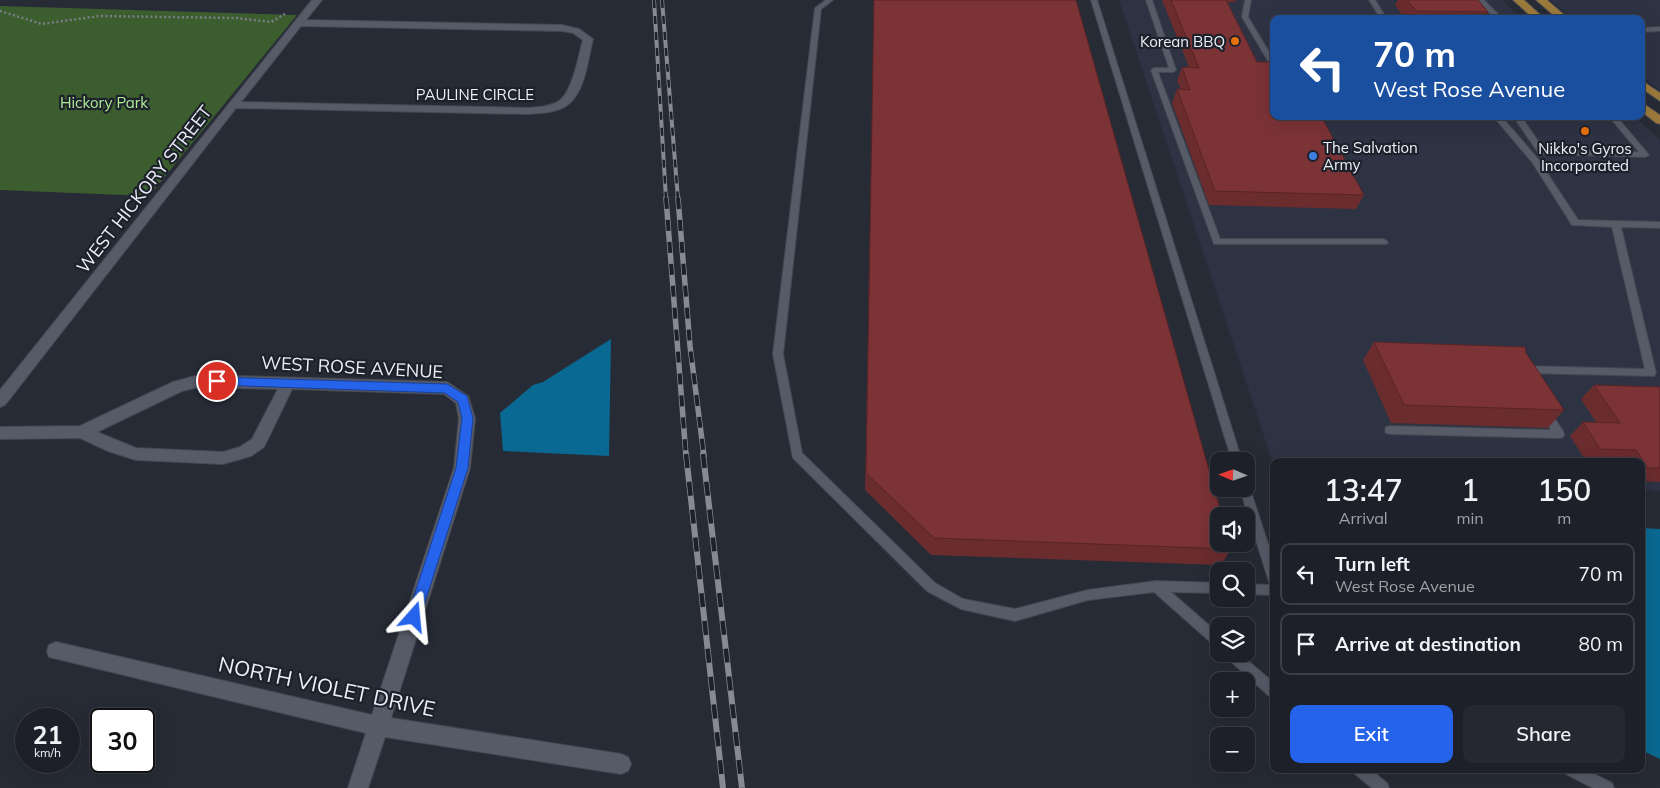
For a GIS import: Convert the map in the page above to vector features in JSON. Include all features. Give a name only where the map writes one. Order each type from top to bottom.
[{"type":"main road","points":[[1518,0],[1535,15]]},
{"type":"main road","points":[[1541,0],[1559,15]]},
{"type":"main road","points":[[1645,86],[1660,98]]},
{"type":"main road","points":[[1645,108],[1660,121]]},
{"type":"street","name":"WEST HICKORY STREET","points":[[0,401],[316,0]]},
{"type":"street","name":"PAULINE CIRCLE","points":[[234,105],[528,111],[546,109],[563,104],[572,93],[588,39],[576,31],[562,28],[299,23]]},
{"type":"street","name":"WEST ROSE AVENUE","points":[[82,432],[188,382],[199,381],[447,388],[463,400],[468,418],[462,468],[358,788]]},
{"type":"street","points":[[0,433],[82,432],[114,448],[136,454],[223,458],[245,452],[258,443],[288,384]]},
{"type":"street","name":"NORTH VIOLET DRIVE","points":[[56,650],[378,726],[621,764]]},
{"type":"lane","points":[[830,0],[818,8],[778,354],[797,456],[931,587],[961,604],[1015,615],[1088,595],[1156,586],[1210,588]]},
{"type":"lane","points":[[1094,0],[1234,452]]},
{"type":"lane","points":[[1148,0],[1173,70],[1154,70],[1217,242],[1384,242]]},
{"type":"lane","points":[[1248,0],[1244,17],[1270,59]]},
{"type":"lane","points":[[1372,0],[1381,15]]},
{"type":"lane","points":[[1480,0],[1496,15]]},
{"type":"lane","points":[[1645,30],[1660,29]]},
{"type":"lane","points":[[1500,120],[1535,161],[1576,223],[1660,225]]},
{"type":"lane","points":[[1520,120],[1542,152],[1646,155],[1615,120]]},
{"type":"lane","points":[[1523,378],[1518,370],[1651,373],[1616,224]]},
{"type":"lane","points":[[1390,430],[1558,434],[1538,402]]},
{"type":"lane","points":[[1248,498],[1270,568]]},
{"type":"lane","points":[[1156,586],[1210,634]]},
{"type":"lane","points":[[1255,589],[1270,590]]},
{"type":"lane","points":[[1240,662],[1270,688]]},
{"type":"lane","points":[[1365,773],[1382,788]]},
{"type":"lane","points":[[1578,773],[1606,788]]},
{"type":"path","points":[[0,11],[42,24],[99,16],[237,18],[271,22],[290,10]]},
{"type":"shaded area","points":[[1119,0],[1502,0],[1519,15],[1270,15],[1270,120],[1638,120],[1660,140],[1660,491],[1645,490],[1645,458],[1271,458]]},
{"type":"shaded area","points":[[1550,0],[1660,0],[1660,91],[1645,78],[1645,15],[1568,15]]},
{"type":"green space","name":"Hickory Park","points":[[0,6],[297,15],[149,196],[0,190]]},
{"type":"water","points":[[611,339],[609,456],[503,451],[500,413],[533,385],[543,382]]},
{"type":"water","points":[[1645,528],[1660,529],[1660,759],[1645,752]]},
{"type":"building","points":[[874,0],[1076,0],[1210,474],[1210,498],[1217,498],[1219,507],[1210,507],[1210,548],[934,538],[866,473]]},
{"type":"building","points":[[1171,0],[1226,0],[1257,62],[1270,62],[1270,120],[1323,120],[1364,195],[1215,191],[1177,89],[1190,90],[1182,67],[1199,68]]},
{"type":"building","points":[[1407,0],[1478,0],[1488,12],[1416,11]]},
{"type":"building","points":[[1374,342],[1525,347],[1526,353],[1564,410],[1404,405]]},
{"type":"building","points":[[1594,385],[1660,387],[1660,468],[1648,468],[1645,464],[1645,458],[1641,458],[1636,450],[1600,449],[1583,422],[1620,423]]},
{"type":"railway","points":[[654,0],[666,199]]},
{"type":"railway","points":[[662,0],[678,199]]},
{"type":"railway","points":[[666,198],[686,456]]},
{"type":"railway","points":[[678,198],[690,346],[704,456]]},
{"type":"railway","points":[[686,454],[723,788]]},
{"type":"railway","points":[[703,454],[742,788]]},
{"type":"place","name":"Korean BBQ","points":[[1235,41]]},
{"type":"place","name":"Nikko's Gyros Incorporated","points":[[1585,131]]},
{"type":"place","name":"The Salvation Army","points":[[1313,156]]},
{"type":"route","points":[[217,381],[447,388],[463,400],[468,418],[462,468],[414,617]]}]
